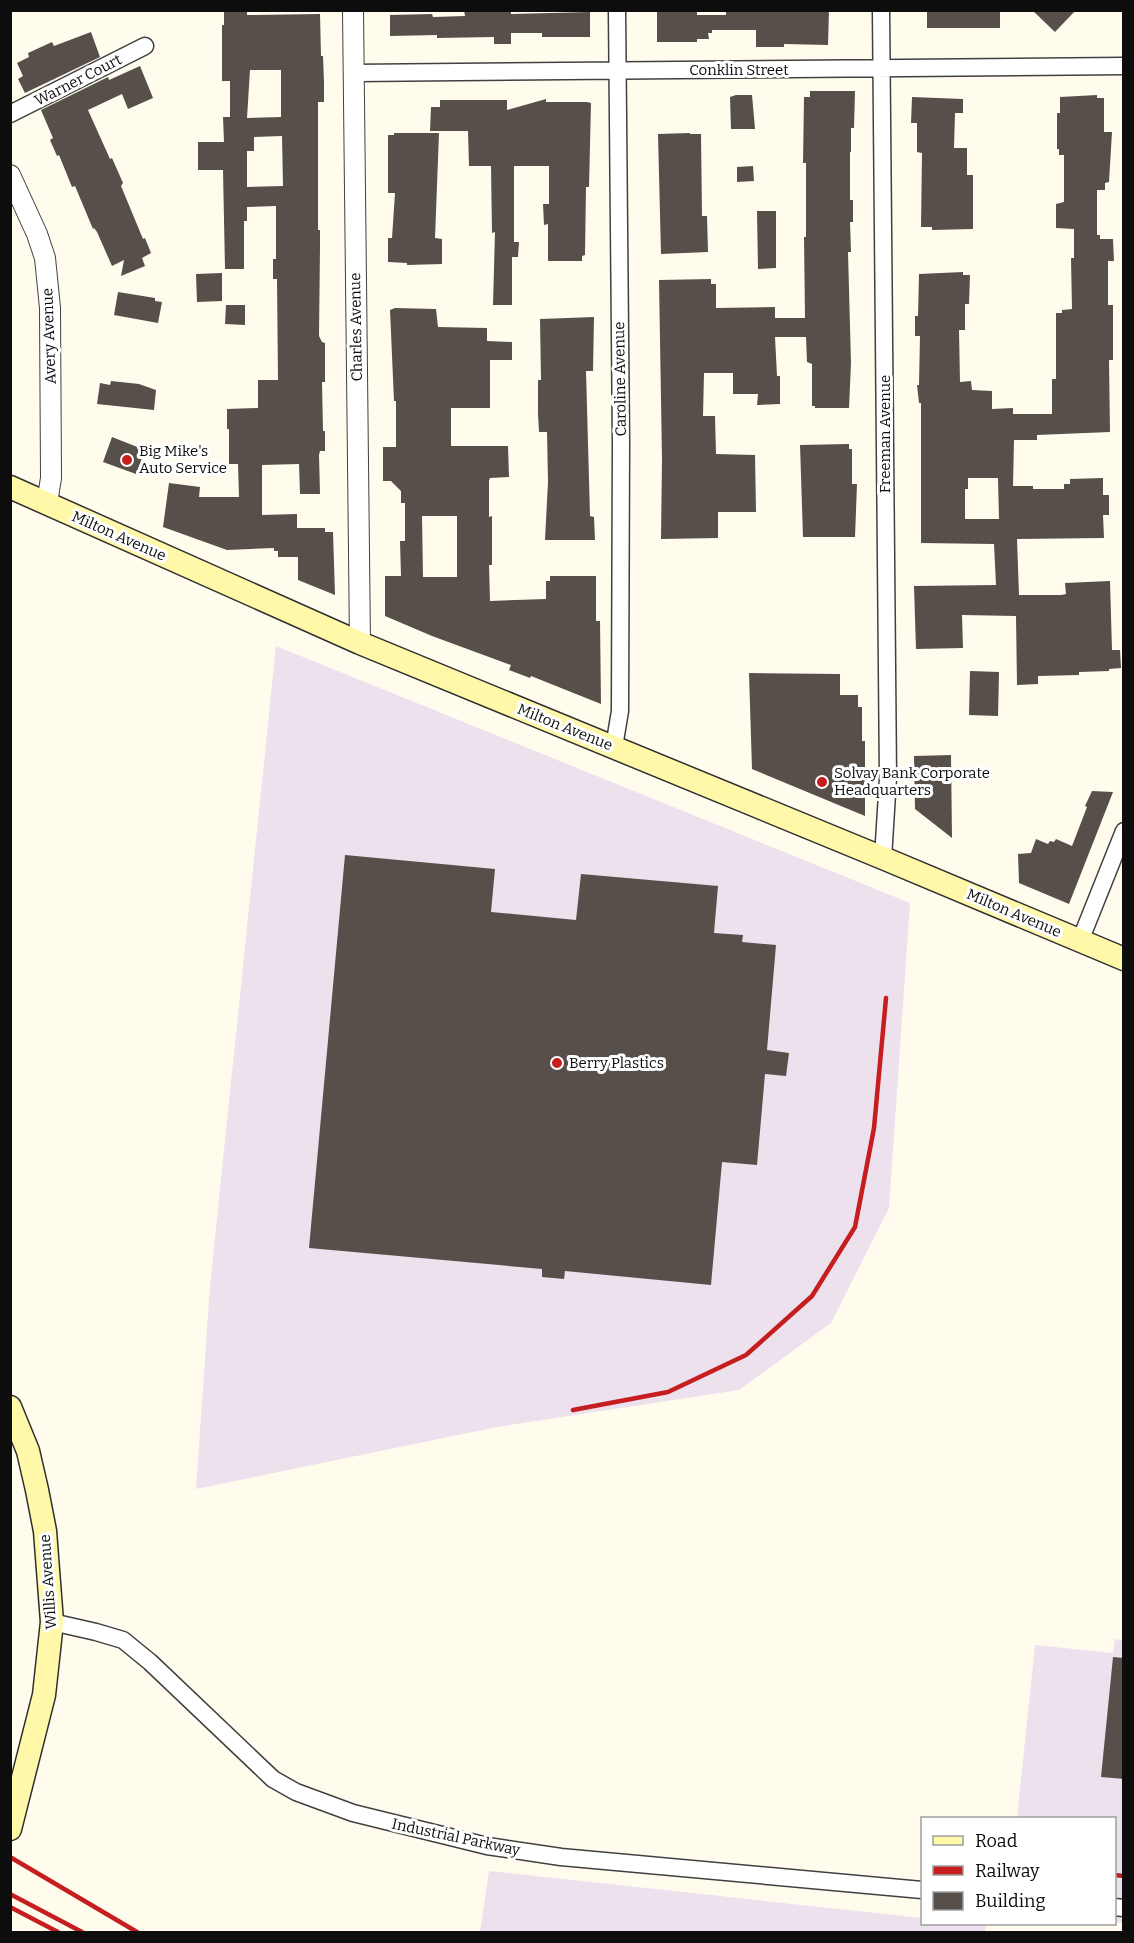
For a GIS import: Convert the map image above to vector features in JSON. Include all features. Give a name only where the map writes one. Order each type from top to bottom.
[{"type":"main road","name":"Milton Avenue","points":[[10,487],[360,643],[1124,959]]},
{"type":"main road","name":"Willis Avenue","points":[[10,1407],[28,1451],[38,1490],[45,1531],[52,1622],[49,1663],[39,1720],[10,1829]]},
{"type":"street","name":"Charles Avenue","points":[[353,10],[360,643]]},
{"type":"street","name":"Caroline Avenue","points":[[615,747],[620,711],[621,432],[617,10]]},
{"type":"street","name":"Freeman Avenue","points":[[881,10],[888,778],[883,858]]},
{"type":"street","name":"Warner Court","points":[[10,114],[146,46]]},
{"type":"street","name":"Conklin Street","points":[[354,73],[1124,66]]},
{"type":"street","name":"Avery Avenue","points":[[10,175],[37,234],[45,258],[50,308],[51,478],[47,503]]},
{"type":"street","points":[[1080,941],[1124,831]]},
{"type":"street","name":"Industrial Parkway","points":[[52,1622],[123,1640],[150,1662],[273,1779],[296,1792],[353,1813],[487,1846],[561,1857],[921,1890]]},
{"type":"shaded area","points":[[276,646],[910,903],[889,1208],[831,1323],[739,1390],[497,1427],[196,1489],[210,1286]]},
{"type":"shaded area","points":[[1115,1639],[1123,1640],[1123,1923],[1116,1922],[1116,1817],[1017,1817],[1035,1645],[1113,1653]]},
{"type":"shaded area","points":[[489,1871],[921,1918],[921,1925],[986,1925],[985,1932],[480,1932]]},
{"type":"building","points":[[224,10],[247,10],[247,15],[320,14],[324,102],[318,102],[319,336],[325,343],[325,382],[322,382],[325,451],[320,451],[319,455],[320,494],[300,494],[299,464],[262,465],[262,515],[297,514],[297,528],[325,528],[325,532],[333,532],[335,595],[298,580],[298,557],[278,557],[278,551],[274,551],[274,548],[227,550],[163,527],[169,483],[200,487],[199,497],[239,497],[238,464],[229,464],[227,409],[258,408],[258,380],[278,380],[277,279],[273,279],[273,259],[276,259],[276,206],[247,207],[247,221],[244,221],[244,269],[225,269],[223,170],[198,170],[198,142],[224,142],[223,117],[230,117],[230,81],[222,81],[222,25],[224,25]],"holes":[[[250,70],[281,70],[281,117],[247,118]],[[282,136],[283,186],[247,187],[247,151],[254,151],[254,137]]]},
{"type":"building","points":[[464,10],[511,10],[511,14],[590,12],[590,37],[542,37],[542,33],[511,33],[511,44],[494,44],[494,37],[390,36],[390,15],[465,16]]},
{"type":"building","points":[[829,10],[828,45],[784,44],[784,47],[756,47],[756,30],[712,30],[712,33],[708,33],[709,39],[697,39],[697,42],[657,42],[657,12],[697,11],[697,15],[726,15],[726,11]]},
{"type":"building","points":[[927,10],[1000,10],[1000,28],[927,28]]},
{"type":"building","points":[[1032,10],[1076,10],[1055,32]]},
{"type":"building","points":[[91,32],[100,57],[25,93],[18,79],[23,76],[17,63],[29,57],[28,53],[52,42],[54,46]]},
{"type":"building","points":[[140,66],[153,98],[128,109],[122,94],[88,110],[110,159],[112,158],[123,183],[121,186],[151,253],[142,258],[145,266],[121,276],[124,260],[112,266],[75,186],[72,187],[59,155],[57,156],[50,140],[53,138],[41,110],[108,77],[109,80]]},
{"type":"building","points":[[810,91],[855,91],[854,128],[851,128],[850,152],[850,200],[853,200],[853,222],[850,222],[851,252],[848,252],[851,363],[849,408],[815,408],[812,406],[812,364],[807,362],[806,337],[775,337],[777,376],[780,376],[780,404],[757,405],[758,394],[733,394],[733,373],[704,373],[703,416],[715,416],[716,454],[755,455],[756,512],[718,512],[718,538],[661,539],[659,280],[711,279],[711,284],[716,284],[716,308],[775,307],[775,318],[805,318],[804,97],[810,97]]},
{"type":"building","points":[[752,95],[755,129],[731,129],[730,97]]},
{"type":"building","points":[[1097,95],[1097,98],[1104,98],[1104,132],[1112,132],[1109,182],[1105,183],[1105,190],[1097,190],[1097,235],[1100,235],[1100,239],[1113,239],[1114,261],[1108,261],[1108,305],[1113,305],[1113,360],[1109,360],[1110,432],[1037,435],[1037,440],[1014,440],[1013,486],[1033,486],[1033,489],[1064,489],[1064,484],[1070,484],[1070,479],[1103,478],[1103,495],[1109,495],[1109,515],[1103,515],[1104,538],[1017,539],[1019,595],[1061,595],[1066,594],[1065,583],[1110,581],[1112,650],[1120,650],[1121,668],[1109,669],[1109,671],[1079,672],[1079,675],[1038,676],[1038,684],[1017,685],[1016,616],[962,615],[963,648],[916,649],[914,586],[996,585],[994,544],[921,543],[921,403],[919,403],[917,385],[919,385],[920,336],[915,336],[915,316],[918,316],[919,274],[963,272],[963,275],[970,275],[969,304],[965,304],[965,330],[959,330],[960,382],[971,381],[972,390],[992,391],[992,409],[1013,408],[1013,414],[1052,414],[1052,379],[1056,379],[1056,313],[1072,309],[1071,258],[1074,258],[1074,229],[1056,228],[1056,204],[1064,202],[1064,155],[1059,155],[1059,149],[1057,149],[1057,113],[1060,113],[1060,97]],"holes":[[[968,478],[998,478],[999,519],[965,519],[965,489],[968,489]]]},
{"type":"building","points":[[912,97],[963,99],[963,113],[955,113],[954,148],[967,148],[967,175],[973,175],[973,229],[932,230],[932,227],[921,227],[922,153],[917,152],[917,123],[911,123]]},
{"type":"building","points":[[546,99],[546,102],[591,103],[585,255],[582,256],[582,261],[548,261],[548,224],[544,225],[543,204],[549,204],[549,166],[514,166],[514,242],[519,242],[518,257],[512,257],[512,305],[493,305],[495,232],[492,233],[491,166],[469,166],[468,131],[430,131],[431,107],[440,107],[440,100],[507,100],[507,110]]},
{"type":"building","points":[[394,133],[439,133],[435,238],[442,239],[442,264],[407,265],[407,263],[388,262],[388,238],[392,238],[395,193],[388,193],[388,135],[394,135]]},
{"type":"building","points":[[658,134],[701,134],[702,216],[707,216],[708,252],[661,254]]},
{"type":"building","points":[[753,166],[754,181],[737,182],[737,167]]},
{"type":"building","points":[[757,211],[776,211],[776,268],[758,269]]},
{"type":"building","points":[[222,273],[222,301],[197,302],[196,274]]},
{"type":"building","points":[[118,292],[155,298],[155,301],[162,302],[158,323],[114,315]]},
{"type":"building","points":[[226,305],[245,305],[245,325],[225,324]]},
{"type":"building","points":[[395,308],[436,309],[438,327],[487,328],[487,341],[512,342],[512,360],[490,360],[490,408],[451,408],[451,446],[508,446],[509,477],[490,478],[489,481],[489,517],[492,516],[492,565],[489,565],[490,601],[546,599],[546,581],[550,581],[550,576],[596,576],[596,621],[600,621],[601,704],[531,676],[530,678],[509,670],[511,665],[385,616],[385,576],[401,576],[400,541],[405,541],[405,503],[401,503],[401,491],[391,481],[383,481],[383,447],[396,447],[396,401],[394,401],[390,310]],"holes":[[[422,516],[457,516],[457,577],[423,577]]]},
{"type":"building","points":[[594,317],[593,371],[586,371],[590,516],[594,517],[595,540],[545,540],[548,482],[547,432],[539,432],[540,319]]},
{"type":"building","points":[[111,381],[139,384],[156,390],[154,410],[97,404],[100,383],[110,385]]},
{"type":"building","points":[[112,437],[145,450],[136,474],[103,462]]},
{"type":"building","points":[[849,444],[849,449],[852,449],[852,484],[857,484],[855,537],[803,537],[800,445]]},
{"type":"building","points":[[970,671],[999,672],[998,716],[969,715]]},
{"type":"building","points":[[749,673],[840,674],[840,695],[858,695],[858,707],[862,707],[862,741],[865,741],[865,816],[752,769]]},
{"type":"building","points":[[951,755],[952,838],[915,809],[914,756]]},
{"type":"building","points":[[1092,791],[1113,792],[1069,904],[1019,883],[1018,854],[1031,853],[1036,839],[1048,844],[1056,839],[1072,846]]},
{"type":"building","name":"Berry Plastics","points":[[345,855],[495,869],[491,912],[576,920],[581,874],[718,886],[714,933],[743,935],[742,942],[776,945],[767,1050],[789,1053],[786,1076],[765,1074],[757,1165],[722,1162],[711,1285],[565,1271],[564,1279],[542,1277],[542,1269],[309,1248]]},
{"type":"building","points":[[1113,1657],[1124,1658],[1124,1779],[1101,1777]]},
{"type":"railway","points":[[573,1410],[668,1392],[746,1355],[812,1296],[855,1227],[874,1128],[886,998]]},
{"type":"railway","points":[[10,1857],[137,1932]]},
{"type":"railway","points":[[1116,1875],[1124,1876]]},
{"type":"railway","points":[[10,1894],[82,1932]]},
{"type":"railway","points":[[10,1907],[58,1932]]},
{"type":"place","name":"Big Mike's Auto Service","points":[[127,460]]},
{"type":"place","name":"Solvay Bank Corporate Headquarters","points":[[822,782]]},
{"type":"place","name":"Berry Plastics","points":[[557,1063]]}]
